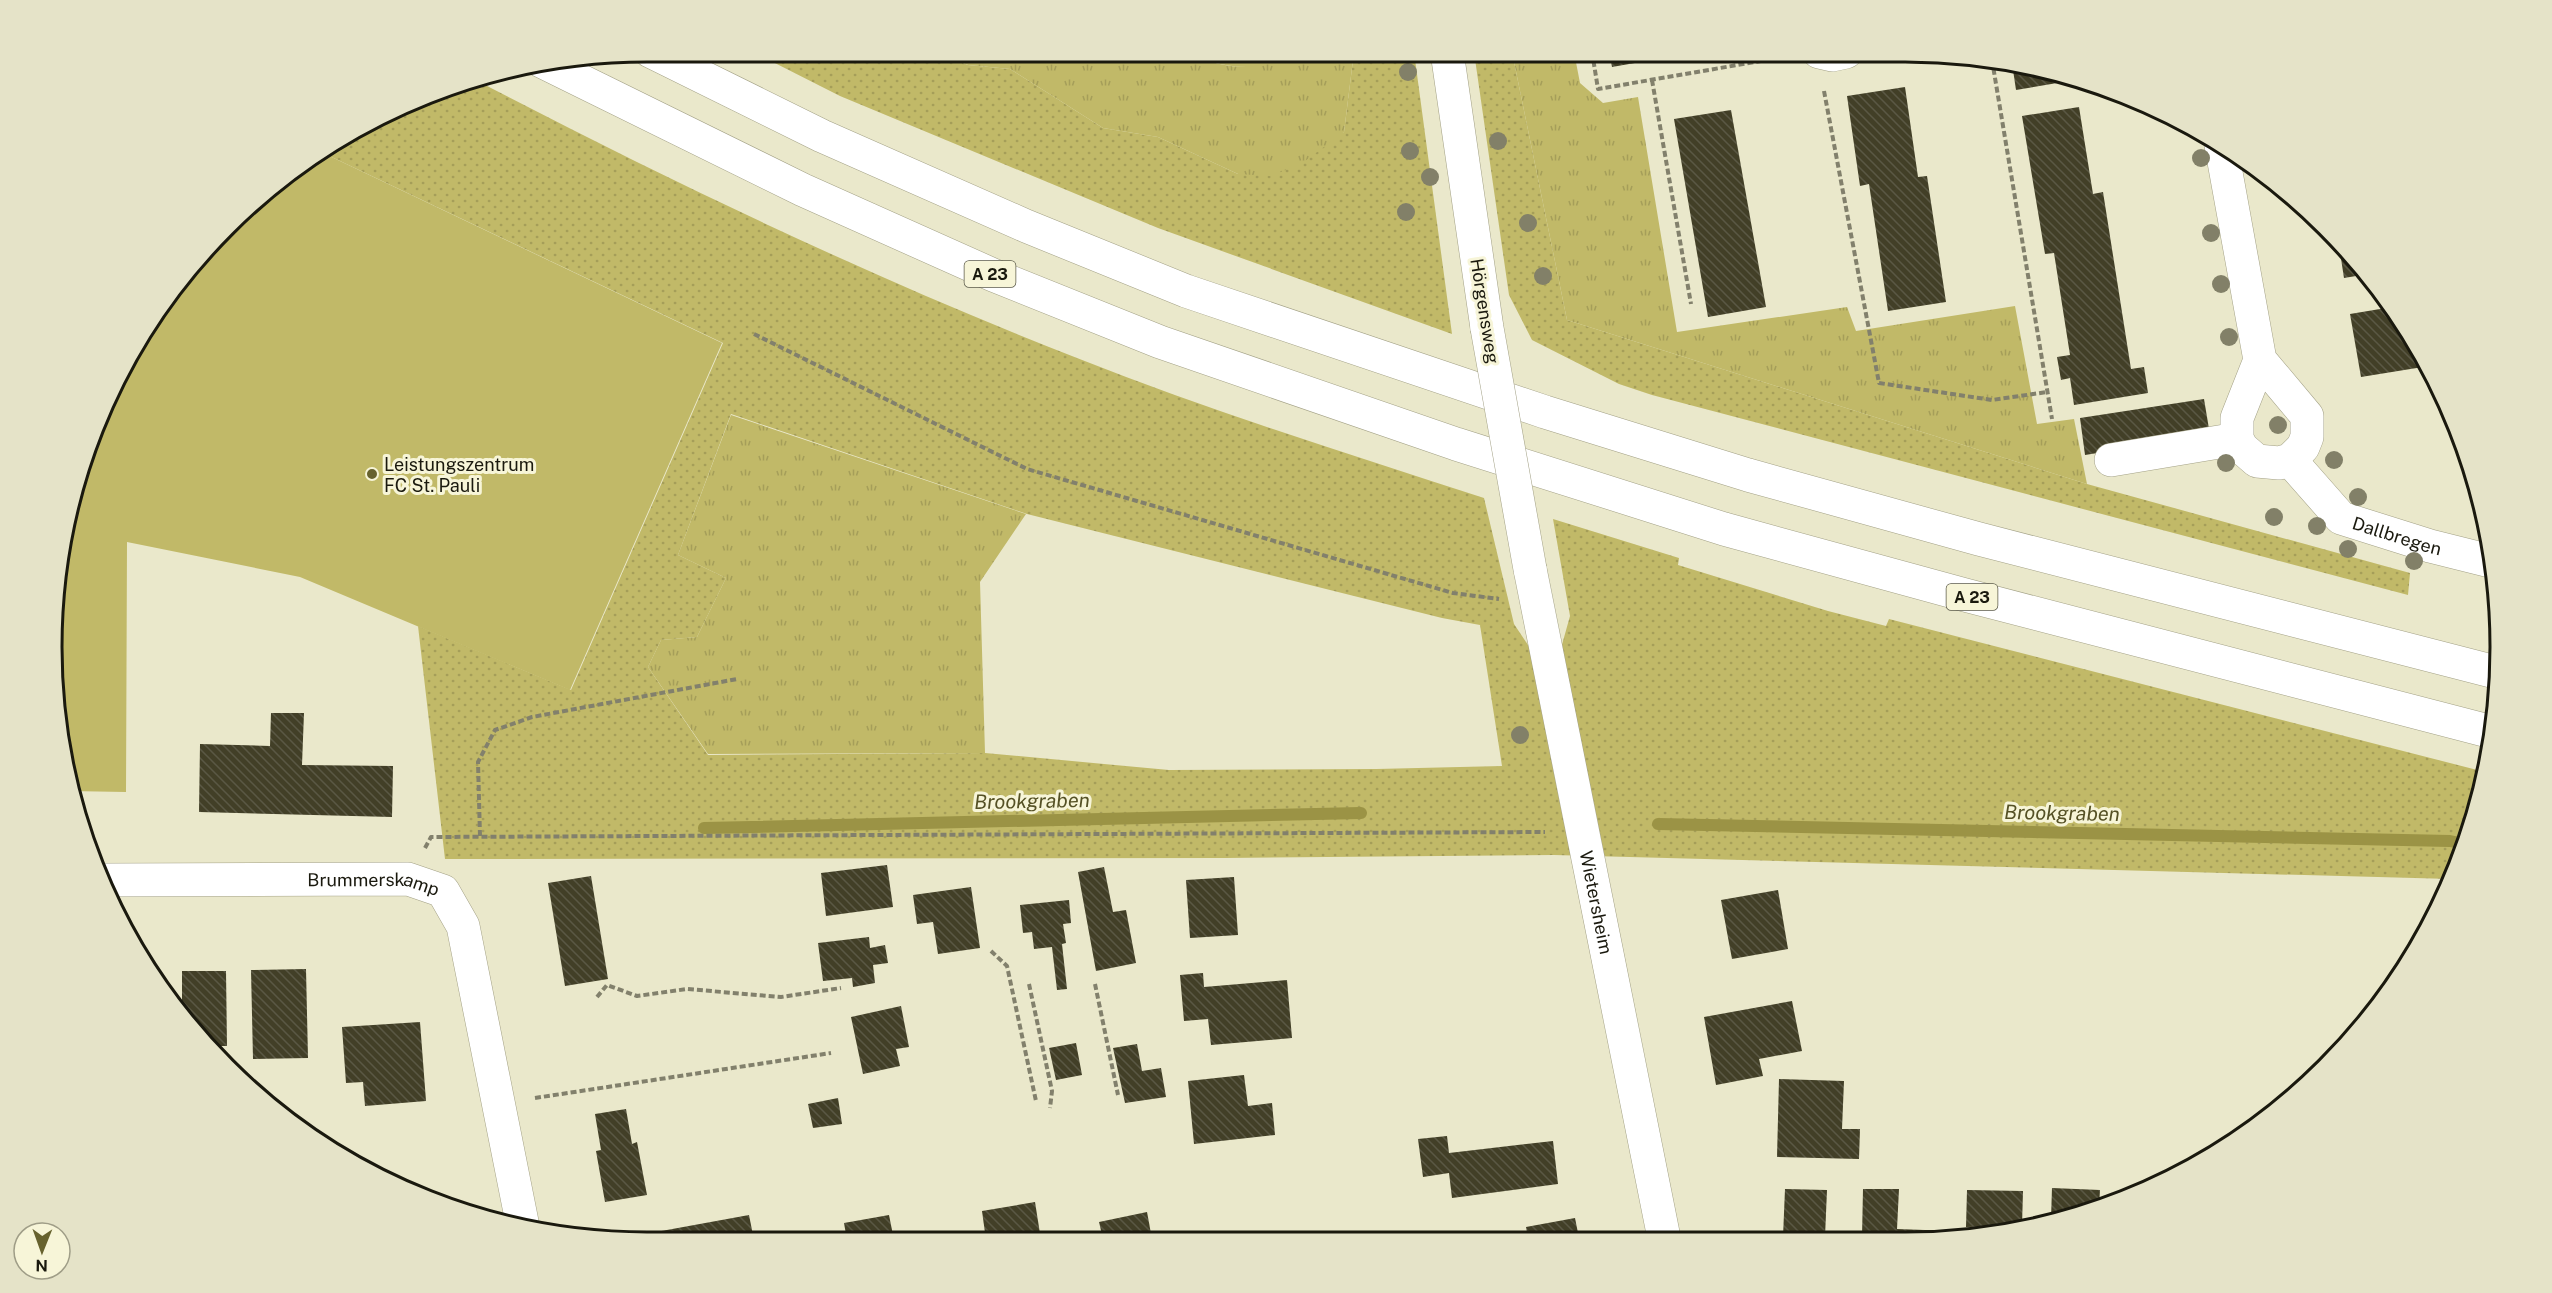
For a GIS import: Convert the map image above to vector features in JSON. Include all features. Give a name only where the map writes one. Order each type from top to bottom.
[{"type":"main road","points":[[672,62],[822,136],[1026,226],[1186,291],[1545,412],[1748,475],[1967,536],[2489,671]]},
{"type":"main road","name":"Hörgensweg","points":[[1448,62],[1487,328],[1530,568]]},
{"type":"main road","name":"A 23","points":[[557,69],[803,190],[993,275],[1160,342],[1413,429],[1724,529],[1965,595],[2484,730]]},
{"type":"main road","points":[[2223,155],[2260,360],[2307,416],[2307,436],[2303,447],[2289,460],[2279,463],[2257,461],[2242,448],[2237,439],[2237,418],[2260,360]]},
{"type":"main road","points":[[2111,460],[2237,439]]},
{"type":"main road","name":"Dallbregen","points":[[2289,460],[2341,518],[2430,546],[2483,559]]},
{"type":"main road","name":"Wietersheim","points":[[1530,568],[1663,1232]]},
{"type":"main road","name":"Brummerskamp","points":[[111,880],[408,879],[443,891],[463,926],[521,1218]]},
{"type":"path","points":[[1594,62],[1598,89],[1759,62]]},
{"type":"path","points":[[1993,69],[2052,419]]},
{"type":"path","points":[[1652,80],[1691,304]]},
{"type":"path","points":[[1824,86],[1879,383],[1992,400],[2047,392]]},
{"type":"path","points":[[754,334],[1027,469],[1453,593],[1536,604]]},
{"type":"path","points":[[480,836],[477,762],[495,730],[532,717],[737,679]]},
{"type":"path","points":[[408,879],[431,837],[1581,832]]},
{"type":"path","points":[[991,951],[1007,966],[1036,1101]]},
{"type":"path","points":[[1029,984],[1052,1090],[1050,1108]]},
{"type":"path","points":[[1095,984],[1118,1095]]},
{"type":"path","points":[[597,997],[607,985],[637,996],[687,989],[781,997],[841,988]]},
{"type":"path","points":[[498,1104],[831,1053]]},
{"type":"green space","points":[[773,62],[960,62],[968,65],[1010,69],[1103,128],[1158,137],[1238,174],[1344,132],[1353,62],[1415,62],[1452,334],[1158,228],[840,96]]},
{"type":"green space","points":[[960,62],[1211,62],[1242,67],[1260,62],[1353,62],[1344,132],[1301,164],[1271,176],[1238,174],[1158,137],[1103,128],[1010,69],[968,65]]},
{"type":"green space","points":[[1214,62],[1265,62],[1245,67]]},
{"type":"green space","points":[[1475,62],[1514,62],[1567,320],[2087,484],[2410,573],[2408,595],[1652,395],[1619,384],[1532,340],[1509,295]]},
{"type":"green space","points":[[1514,62],[1576,62],[1580,83],[1603,103],[1638,97],[1677,332],[1847,307],[1856,331],[2015,306],[2037,424],[2074,419],[2087,484],[1567,320]]},
{"type":"green space","points":[[485,84],[621,154],[771,226],[1000,327],[1178,396],[1484,498],[1514,624],[1538,660],[1558,659],[1570,616],[1553,519],[1679,558],[1678,565],[1828,611],[1886,626],[1889,619],[2477,770],[2471,798],[2442,879],[1554,855],[1225,858],[445,859],[418,626],[571,690],[723,343],[328,155],[388,122],[423,106]],"holes":[[[731,414],[1027,514],[1442,618],[1480,625],[1502,766],[1169,770],[985,753],[708,755],[648,667],[661,640],[697,637],[726,578],[678,555]]]},
{"type":"green space","name":"Leistungszentrum FC St. Pauli","points":[[328,155],[722,343],[570,690],[300,577],[127,542],[126,792],[80,791],[67,723],[63,685],[63,608],[73,532],[81,495],[106,423],[140,354],[160,321],[182,290],[233,233],[290,182]]},
{"type":"green space","points":[[731,415],[1026,514],[980,582],[985,753],[708,754],[648,667],[661,640],[697,637],[726,578],[678,555]]},
{"type":"building","points":[[1611,62],[1640,62],[1612,67]]},
{"type":"building","points":[[2013,72],[2061,82],[2016,90]]},
{"type":"building","points":[[1905,87],[1918,177],[1927,176],[1946,302],[1888,311],[1869,184],[1860,186],[1847,96]]},
{"type":"building","points":[[2079,107],[2093,194],[2103,192],[2131,369],[2144,367],[2148,393],[2074,405],[2070,378],[2061,380],[2057,357],[2070,355],[2054,253],[2045,254],[2022,116]]},
{"type":"building","points":[[1731,110],[1766,307],[1708,317],[1674,119]]},
{"type":"building","points":[[2341,256],[2358,276],[2344,278]]},
{"type":"building","points":[[2383,308],[2419,368],[2361,377],[2350,314]]},
{"type":"building","points":[[2204,399],[2210,435],[2085,455],[2080,418]]},
{"type":"building","points":[[271,713],[304,713],[302,765],[393,766],[392,817],[199,812],[200,744],[270,746]]},
{"type":"building","points":[[887,865],[893,907],[826,916],[821,873]]},
{"type":"building","points":[[1104,867],[1113,912],[1126,910],[1136,963],[1096,971],[1078,872]]},
{"type":"building","points":[[591,876],[608,979],[565,986],[548,883]]},
{"type":"building","points":[[1234,877],[1238,935],[1190,938],[1186,880]]},
{"type":"building","points":[[971,887],[980,948],[938,954],[933,922],[917,924],[913,895]]},
{"type":"building","points":[[1778,890],[1788,949],[1732,959],[1721,900]]},
{"type":"building","points":[[1069,900],[1071,923],[1063,924],[1066,943],[1062,944],[1067,989],[1057,990],[1052,947],[1034,949],[1032,932],[1023,933],[1020,905]]},
{"type":"building","points":[[869,937],[870,948],[885,945],[888,963],[873,965],[875,983],[853,987],[852,978],[823,981],[818,943]]},
{"type":"building","points":[[306,969],[308,1058],[253,1059],[251,970]]},
{"type":"building","points":[[182,971],[226,971],[227,1046],[220,1046],[182,1003]]},
{"type":"building","points":[[1203,973],[1204,987],[1287,980],[1292,1038],[1211,1045],[1208,1019],[1184,1021],[1180,975]]},
{"type":"building","points":[[1792,1001],[1802,1051],[1759,1059],[1763,1076],[1716,1085],[1704,1017]]},
{"type":"building","points":[[901,1006],[909,1047],[896,1049],[900,1066],[863,1074],[851,1017]]},
{"type":"building","points":[[420,1022],[426,1101],[365,1106],[363,1082],[346,1083],[342,1027]]},
{"type":"building","points":[[1076,1043],[1082,1075],[1056,1080],[1049,1048]]},
{"type":"building","points":[[1137,1044],[1142,1071],[1161,1068],[1166,1097],[1125,1103],[1113,1048]]},
{"type":"building","points":[[1244,1075],[1248,1106],[1272,1103],[1275,1135],[1194,1144],[1188,1081]]},
{"type":"building","points":[[1779,1079],[1844,1081],[1842,1129],[1860,1129],[1859,1159],[1777,1157]]},
{"type":"building","points":[[838,1098],[842,1124],[813,1128],[808,1104]]},
{"type":"building","points":[[626,1109],[632,1144],[637,1142],[647,1195],[605,1202],[596,1151],[601,1150],[595,1114]]},
{"type":"building","points":[[1447,1136],[1449,1153],[1553,1141],[1558,1184],[1452,1198],[1449,1173],[1423,1177],[1418,1139]]},
{"type":"building","points":[[2052,1188],[2100,1190],[2100,1198],[2051,1213]]},
{"type":"building","points":[[1785,1189],[1827,1190],[1825,1232],[1783,1232]]},
{"type":"building","points":[[1863,1189],[1899,1189],[1897,1229],[1936,1230],[1906,1232],[1862,1232]]},
{"type":"building","points":[[1967,1190],[2023,1191],[2022,1220],[1966,1227]]},
{"type":"building","points":[[1035,1202],[1040,1232],[985,1232],[982,1211]]},
{"type":"building","points":[[1147,1212],[1151,1232],[1101,1232],[1099,1222]]},
{"type":"building","points":[[749,1215],[752,1232],[656,1232]]},
{"type":"building","points":[[889,1215],[892,1232],[846,1232],[844,1223]]},
{"type":"building","points":[[1575,1218],[1578,1232],[1527,1232],[1526,1227]]},
{"type":"waterway","name":"Brookgraben","points":[[704,828],[1361,813]]},
{"type":"waterway","name":"Brookgraben","points":[[1658,824],[2456,842]]},
{"type":"place","name":"Leistungszentrum FC St. Pauli","points":[[372,474]]}]
